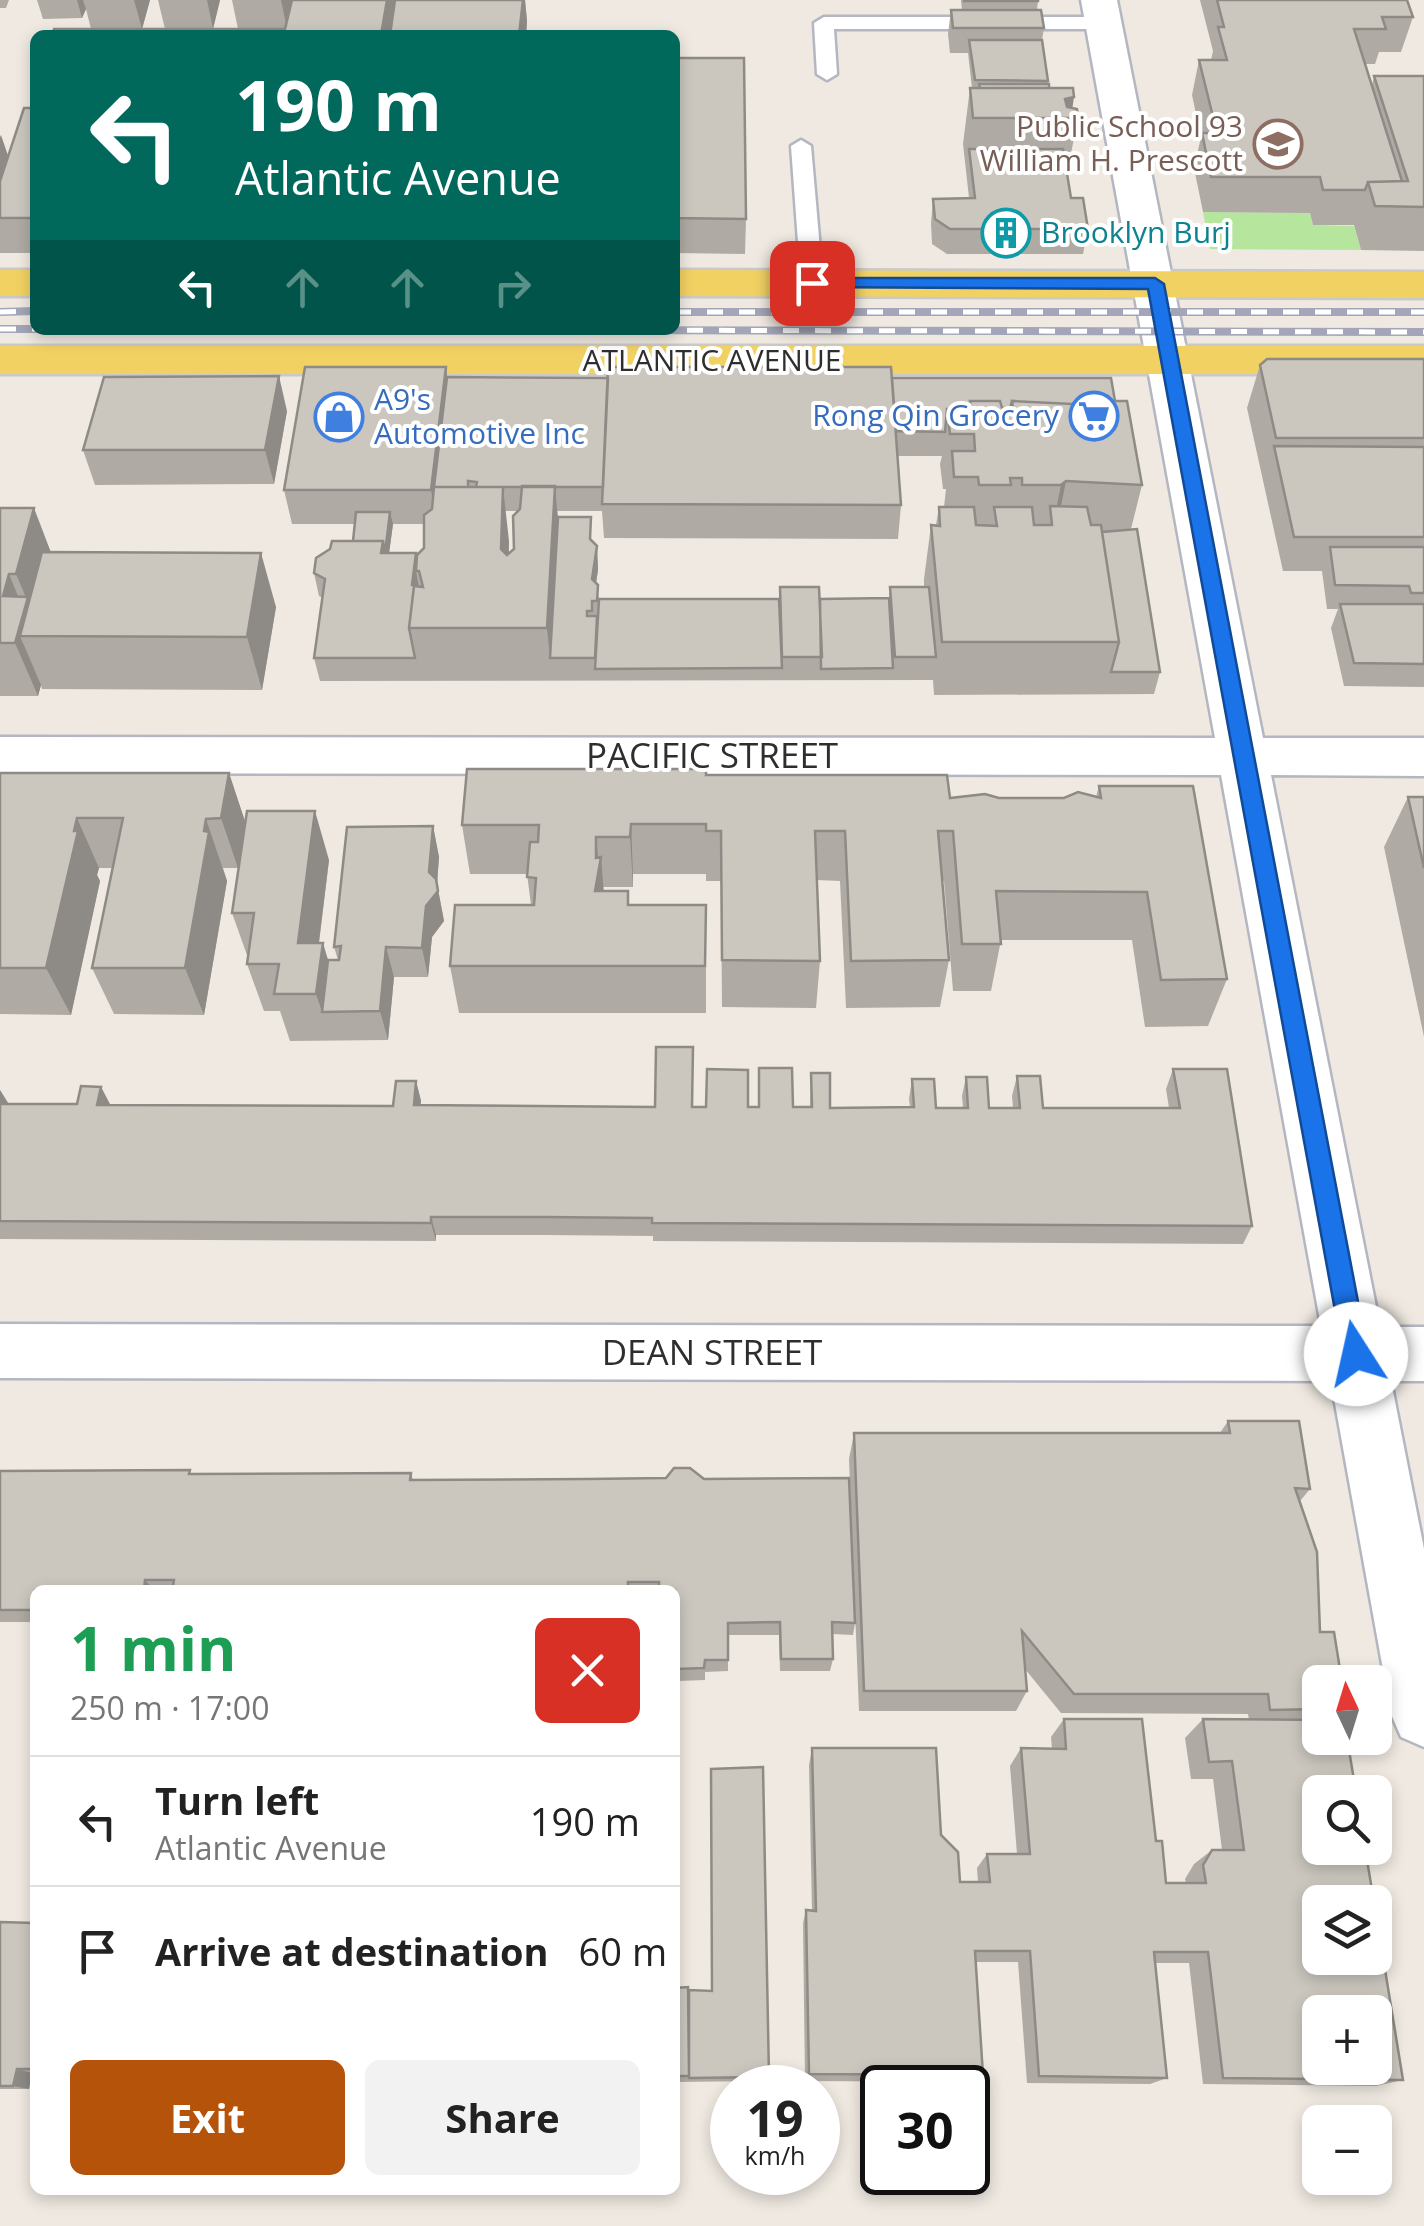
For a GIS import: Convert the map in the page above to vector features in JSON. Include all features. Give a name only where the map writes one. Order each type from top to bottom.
[{"type":"main road","points":[[0,283],[30,283]]},
{"type":"main road","name":"ATLANTIC AVENUE","points":[[680,283],[812,283],[1162,322],[1424,360]]},
{"type":"main road","name":"ATLANTIC AVENUE","points":[[0,360],[239,360],[1162,322],[1424,285]]},
{"type":"main road","points":[[735,322],[1162,322]]},
{"type":"main road","points":[[239,360],[375,335]]},
{"type":"street","points":[[1101,12],[1424,1714]]},
{"type":"street","name":"PACIFIC STREET","points":[[0,755],[1424,757]]},
{"type":"street","name":"DEAN STREET","points":[[0,1351],[1424,1354]]},
{"type":"lane","points":[[827,74],[824,23],[1101,12]]},
{"type":"lane","points":[[801,146],[812,283]]},
{"type":"green space","points":[[1203,212],[1310,213],[1313,225],[1354,226],[1361,250],[1210,249]]},
{"type":"building","points":[[292,0],[387,0],[382,30],[54,30],[54,29],[285,29]]},
{"type":"building","points":[[395,0],[523,0],[520,30],[391,30]]},
{"type":"building","points":[[1038,0],[1038,1],[964,1]]},
{"type":"building","points":[[1217,0],[1407,0],[1413,17],[1382,17],[1386,29],[1354,29],[1402,181],[1368,182],[1365,190],[1323,190],[1320,177],[1211,177],[1202,133],[1217,133],[1199,60],[1227,60],[1218,27],[1224,27]]},
{"type":"building","points":[[951,10],[1041,10],[1044,28],[953,28]]},
{"type":"building","points":[[969,40],[1042,40],[1048,81],[975,80]]},
{"type":"building","points":[[680,58],[744,58],[746,219],[680,218]]},
{"type":"building","points":[[1374,76],[1424,76],[1424,207],[1375,206],[1368,182],[1408,181]]},
{"type":"building","points":[[979,84],[1049,84],[1049,88],[980,88]]},
{"type":"building","points":[[970,88],[1073,88],[1074,97],[1065,99],[1067,107],[1077,109],[1078,118],[973,118]]},
{"type":"building","points":[[24,108],[30,108],[30,218],[0,218],[0,181]]},
{"type":"building","points":[[969,149],[1063,149],[1071,198],[1083,198],[1088,229],[950,229],[935,219],[933,199],[975,198]]},
{"type":"building","points":[[1267,359],[1424,359],[1424,438],[1276,438],[1260,365]]},
{"type":"building","points":[[305,367],[446,367],[431,490],[284,490]]},
{"type":"building","points":[[608,367],[891,367],[901,505],[602,504]]},
{"type":"building","points":[[279,376],[265,450],[83,450],[104,377]]},
{"type":"building","points":[[447,377],[608,378],[603,487],[476,487],[477,482],[468,481],[468,487],[434,487]]},
{"type":"building","points":[[892,378],[1111,378],[1115,401],[1012,401],[1010,408],[1002,408],[1000,401],[970,401],[969,409],[947,409],[945,432],[896,431]]},
{"type":"building","points":[[970,401],[1000,401],[1002,408],[1013,408],[1012,401],[1127,401],[1142,485],[1066,481],[1061,485],[1022,485],[1022,478],[1010,478],[1011,485],[979,485],[978,477],[954,477],[952,451],[975,451],[974,434],[950,434],[947,409],[971,409]]},
{"type":"building","points":[[1274,446],[1424,447],[1424,537],[1294,537]]},
{"type":"building","points":[[522,486],[555,486],[547,628],[409,628],[414,586],[423,587],[416,571],[417,555],[424,548],[424,515],[432,509],[434,487],[503,487],[501,549],[507,555],[514,549],[513,516],[520,509]]},
{"type":"building","points":[[1050,506],[1087,507],[1091,525],[1101,525],[1119,642],[942,642],[931,525],[940,526],[939,507],[974,507],[976,525],[997,526],[994,507],[1032,507],[1034,525],[1052,525]]},
{"type":"building","points":[[0,508],[34,508],[16,574],[9,574],[3,596],[28,597],[15,643],[0,643]]},
{"type":"building","points":[[356,512],[390,512],[385,553],[383,541],[353,541]]},
{"type":"building","points":[[558,517],[591,517],[590,539],[597,546],[592,579],[598,585],[597,601],[592,601],[592,611],[587,611],[587,616],[597,616],[595,658],[550,658]]},
{"type":"building","points":[[1137,529],[1160,672],[1111,672],[1119,642],[1102,532]]},
{"type":"building","points":[[332,541],[383,541],[381,553],[416,553],[412,585],[418,586],[414,586],[409,628],[415,658],[314,658],[325,579],[314,573],[316,558],[330,549]]},
{"type":"building","points":[[1330,547],[1424,547],[1424,593],[1411,593],[1409,586],[1335,585]]},
{"type":"building","points":[[42,552],[261,553],[247,637],[20,636]]},
{"type":"building","points":[[780,587],[819,587],[822,657],[782,657]]},
{"type":"building","points":[[890,587],[929,587],[936,657],[895,657]]},
{"type":"building","points":[[889,598],[893,668],[821,669],[820,599]]},
{"type":"building","points":[[599,599],[779,599],[782,668],[595,669]]},
{"type":"building","points":[[1340,604],[1424,604],[1424,664],[1354,663]]},
{"type":"building","points":[[467,769],[706,769],[706,775],[947,775],[950,798],[985,794],[999,798],[1064,798],[1078,792],[1101,798],[1099,786],[1193,786],[1227,979],[1161,980],[1147,892],[996,891],[1001,944],[962,944],[953,831],[938,831],[949,960],[851,961],[845,831],[815,831],[820,961],[722,960],[721,831],[706,831],[706,824],[631,824],[630,837],[596,837],[596,858],[601,857],[595,891],[628,891],[628,905],[706,905],[705,966],[450,966],[455,905],[534,905],[536,878],[527,877],[530,842],[538,842],[539,825],[462,825]]},
{"type":"building","points":[[0,773],[229,773],[221,818],[206,819],[204,831],[209,832],[185,968],[92,968],[123,818],[77,818],[74,831],[78,831],[46,968],[0,968]]},
{"type":"building","points":[[1408,797],[1424,797],[1424,868]]},
{"type":"building","points":[[247,811],[315,811],[298,943],[323,943],[316,994],[274,994],[279,964],[247,964],[254,913],[232,913]]},
{"type":"building","points":[[433,826],[429,872],[436,879],[438,891],[426,906],[422,948],[386,947],[380,1011],[322,1012],[328,960],[339,960],[341,946],[334,947],[347,827]]},
{"type":"building","points":[[656,1047],[693,1047],[692,1107],[706,1107],[707,1069],[748,1070],[748,1107],[759,1107],[759,1068],[792,1068],[793,1107],[812,1107],[811,1073],[830,1073],[830,1108],[914,1107],[912,1079],[934,1079],[936,1108],[968,1108],[966,1077],[987,1077],[989,1108],[1020,1108],[1017,1076],[1040,1076],[1043,1108],[1180,1108],[1173,1069],[1227,1069],[1252,1226],[652,1223],[652,1218],[543,1217],[431,1217],[431,1223],[0,1221],[0,1104],[77,1104],[81,1086],[101,1087],[97,1105],[393,1106],[396,1081],[416,1081],[414,1105],[655,1107]]},
{"type":"building","points":[[1228,1421],[1299,1421],[1310,1489],[1295,1488],[1317,1552],[1320,1632],[1334,1632],[1339,1665],[1302,1665],[1302,1709],[1270,1710],[1268,1694],[1074,1694],[1022,1631],[1027,1691],[864,1691],[854,1433],[1230,1433]]},
{"type":"building","points":[[674,1468],[690,1468],[704,1479],[849,1478],[855,1623],[832,1622],[833,1659],[781,1659],[780,1622],[728,1623],[728,1660],[705,1660],[704,1668],[680,1669],[680,1585],[659,1582],[173,1585],[174,1580],[145,1580],[144,1585],[30,1585],[30,1610],[0,1610],[0,1471],[411,1473],[410,1480],[666,1478]]},
{"type":"building","points":[[1064,1719],[1142,1719],[1156,1841],[1162,1841],[1166,1883],[1206,1883],[1203,1865],[1212,1850],[1244,1850],[1232,1761],[1209,1762],[1203,1719],[1302,1720],[1302,1755],[1350,1755],[1353,1775],[1302,1775],[1302,1865],[1368,1865],[1371,1885],[1302,1885],[1302,1975],[1386,1975],[1389,1995],[1302,1995],[1302,2079],[1223,2078],[1208,1952],[1154,1952],[1167,2078],[1039,2076],[1030,1951],[975,1951],[982,2065],[860,2065],[860,2074],[840,2074],[840,2065],[809,2065],[806,1910],[816,1911],[812,1748],[936,1748],[941,1835],[958,1852],[960,1882],[990,1882],[987,1854],[1030,1854],[1021,1748],[1066,1749]]},
{"type":"building","points":[[763,1767],[769,2065],[710,2065],[710,2078],[689,2078],[689,1990],[712,1991],[711,1769]]},
{"type":"building","points":[[0,1922],[30,1923],[30,2069],[17,2069],[13,2086],[0,2086]]},
{"type":"building","points":[[688,1987],[689,2076],[680,2076],[680,1988]]},
{"type":"building","points":[[1392,2012],[1403,2080],[1392,2080]]},
{"type":"railway","points":[[0,312],[30,311]]},
{"type":"railway","points":[[680,312],[1424,312]]},
{"type":"railway","points":[[0,329],[30,329]]},
{"type":"railway","points":[[680,330],[1424,332]]},
{"type":"place","name":"Public School 93 William H. Prescott","points":[[1278,144]]},
{"type":"place","name":"Brooklyn Burj","points":[[1006,233]]},
{"type":"place","name":"Rong Qin Grocery","points":[[1094,416]]},
{"type":"place","name":"A9's Automotive Inc","points":[[339,417]]},
{"type":"route","points":[[812,283],[1155,284],[1356,1354]]}]
